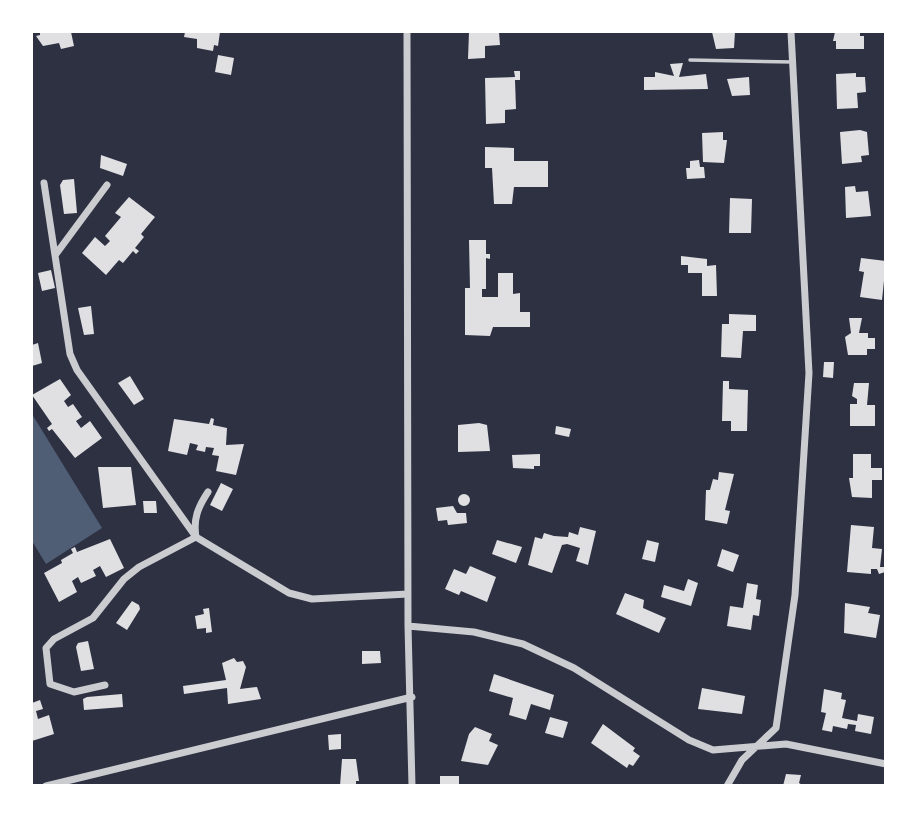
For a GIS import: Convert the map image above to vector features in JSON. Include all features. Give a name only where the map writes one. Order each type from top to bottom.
[{"type":"street","points":[[407,32],[408,626],[412,698],[412,786]]},
{"type":"street","points":[[727,786],[742,761],[776,728],[796,595],[809,373],[791,32]]},
{"type":"street","points":[[44,183],[70,354],[77,370],[197,537],[289,593],[312,599],[408,594]]},
{"type":"street","points":[[56,254],[107,185]]},
{"type":"street","points":[[197,537],[194,522],[208,492]]},
{"type":"street","points":[[105,685],[74,692],[50,684],[46,648],[54,639],[93,618],[124,579],[139,567],[197,537]]},
{"type":"street","points":[[408,626],[474,632],[523,644],[586,675],[689,740],[713,750],[786,744],[886,764]]},
{"type":"street","points":[[46,786],[412,698]]},
{"type":"lane","points":[[690,60],[793,62]]},
{"type":"water","points":[[32,414],[102,528],[46,564],[32,541]]},
{"type":"building","points":[[40,32],[71,32],[74,46],[61,49],[59,43],[43,46],[36,36],[40,35]]},
{"type":"building","points":[[185,32],[220,32],[218,46],[214,45],[213,51],[197,48],[197,39],[184,37]]},
{"type":"building","points":[[469,32],[499,32],[500,45],[485,46],[485,58],[468,59]]},
{"type":"building","points":[[712,32],[735,32],[734,48],[716,49]]},
{"type":"building","points":[[835,32],[860,32],[860,36],[864,36],[864,49],[836,49],[836,41],[833,41]]},
{"type":"building","points":[[218,55],[234,58],[231,75],[215,72]]},
{"type":"building","points":[[683,63],[679,77],[706,74],[708,89],[644,90],[644,77],[655,77],[655,72],[674,76],[670,64]]},
{"type":"building","points":[[514,71],[520,71],[520,80],[515,80],[516,109],[505,110],[505,123],[486,124],[485,78],[515,77]]},
{"type":"building","points":[[856,73],[856,77],[865,77],[866,92],[857,93],[858,108],[837,109],[836,74]]},
{"type":"building","points":[[749,77],[750,95],[732,96],[727,79]]},
{"type":"building","points":[[723,132],[723,140],[727,140],[724,163],[703,162],[702,133]]},
{"type":"building","points":[[840,132],[867,132],[869,155],[861,156],[862,162],[842,164]]},
{"type":"building","points":[[485,147],[514,148],[514,161],[548,161],[548,187],[514,187],[512,204],[494,204],[492,168],[485,168]]},
{"type":"building","points":[[101,155],[127,164],[123,176],[100,168]]},
{"type":"building","points":[[699,160],[700,167],[704,167],[705,178],[687,179],[686,168],[690,168],[690,161]]},
{"type":"building","points":[[74,179],[77,213],[64,214],[60,185],[63,180]]},
{"type":"building","points":[[855,186],[856,192],[868,191],[871,216],[846,218],[845,187]]},
{"type":"building","points":[[129,197],[155,217],[141,234],[144,237],[135,248],[139,251],[136,254],[133,251],[123,263],[119,260],[106,275],[82,253],[95,237],[105,246],[110,241],[105,236],[121,217],[115,213]]},
{"type":"building","points":[[730,198],[752,199],[751,233],[729,233]]},
{"type":"building","points":[[469,240],[486,240],[486,254],[490,254],[490,259],[486,258],[486,289],[482,289],[482,297],[498,297],[498,273],[513,273],[513,294],[520,293],[520,312],[530,312],[530,327],[493,327],[490,336],[465,335],[465,288],[470,288]]},
{"type":"building","points":[[681,256],[707,259],[707,266],[716,265],[717,296],[702,296],[702,273],[688,273],[688,265],[681,265]]},
{"type":"building","points":[[861,258],[886,261],[882,300],[860,297],[864,272],[859,271]]},
{"type":"building","points":[[51,270],[55,288],[42,291],[38,273]]},
{"type":"building","points":[[91,306],[94,334],[84,335],[78,308]]},
{"type":"building","points":[[729,314],[756,315],[756,331],[743,331],[741,358],[721,357],[722,324],[729,324]]},
{"type":"building","points":[[849,318],[862,318],[859,333],[868,333],[868,338],[875,338],[875,349],[867,349],[867,355],[848,355],[845,337],[851,333]]},
{"type":"building","points":[[38,343],[42,363],[32,366],[32,345]]},
{"type":"building","points":[[824,362],[834,362],[833,378],[823,377]]},
{"type":"building","points":[[130,376],[144,399],[134,405],[118,383]]},
{"type":"building","points":[[60,379],[71,395],[64,401],[68,407],[73,404],[82,417],[76,421],[81,428],[90,421],[102,438],[75,458],[52,429],[49,431],[47,428],[52,424],[32,395]]},
{"type":"building","points":[[723,381],[729,381],[729,389],[748,390],[747,431],[731,431],[731,421],[722,421]]},
{"type":"building","points":[[854,383],[869,383],[867,405],[875,405],[875,426],[850,426],[850,404],[857,404],[857,399],[852,396]]},
{"type":"building","points":[[211,418],[214,419],[213,425],[227,428],[226,445],[244,444],[236,475],[216,471],[219,456],[212,455],[214,448],[206,447],[205,452],[196,450],[198,445],[190,443],[187,455],[168,451],[174,419],[209,424]]},
{"type":"building","points":[[458,425],[487,425],[490,451],[458,452]]},
{"type":"building","points":[[556,426],[571,429],[569,437],[555,434]]},
{"type":"building","points":[[540,454],[540,466],[534,466],[534,469],[513,468],[512,455]]},
{"type":"building","points":[[853,454],[871,454],[871,468],[882,468],[882,480],[872,480],[872,498],[852,497],[849,478],[853,478]]},
{"type":"building","points":[[98,467],[131,467],[136,505],[103,508]]},
{"type":"building","points":[[719,472],[734,474],[725,510],[730,511],[727,524],[705,520],[706,490],[710,490],[713,479],[718,480]]},
{"type":"building","points":[[221,483],[233,489],[222,511],[210,505]]},
{"type":"building","points":[[464,494],[470,500],[464,506],[458,500]]},
{"type":"building","points":[[143,501],[156,501],[157,513],[144,513]]},
{"type":"building","points":[[453,506],[457,513],[466,513],[467,523],[448,525],[447,520],[438,521],[436,508]]},
{"type":"building","points":[[851,525],[874,527],[872,548],[882,549],[880,567],[884,567],[885,572],[879,574],[877,569],[871,569],[871,574],[847,572]]},
{"type":"building","points":[[580,527],[596,531],[588,565],[576,561],[580,548],[567,544],[562,545],[552,573],[528,565],[535,537],[542,539],[544,533],[568,537],[569,532],[578,535]]},
{"type":"building","points":[[110,539],[124,568],[106,577],[100,566],[93,570],[96,576],[81,583],[78,577],[72,581],[77,592],[59,602],[44,573],[62,563],[61,560],[73,553],[71,549],[75,547],[77,552]]},
{"type":"building","points":[[497,540],[522,547],[516,563],[492,554]]},
{"type":"building","points":[[647,540],[659,543],[655,562],[642,559]]},
{"type":"building","points":[[722,549],[739,555],[733,572],[717,566]]},
{"type":"building","points":[[470,566],[496,577],[487,602],[461,591],[459,595],[445,589],[454,569],[466,574]]},
{"type":"building","points":[[688,579],[698,583],[691,606],[661,597],[664,585],[684,591]]},
{"type":"building","points":[[747,583],[758,585],[756,599],[761,600],[759,616],[753,615],[751,630],[727,626],[730,606],[743,608]]},
{"type":"building","points":[[625,593],[644,600],[643,608],[666,618],[659,633],[616,614]]},
{"type":"building","points":[[132,601],[139,605],[140,609],[127,630],[116,623]]},
{"type":"building","points":[[845,603],[870,607],[868,613],[880,615],[876,638],[844,633]]},
{"type":"building","points":[[209,608],[212,632],[206,633],[206,628],[197,629],[195,616],[204,614],[203,609]]},
{"type":"building","points":[[88,641],[94,669],[81,671],[76,647],[78,643]]},
{"type":"building","points":[[362,651],[380,651],[381,663],[362,664]]},
{"type":"building","points":[[234,658],[237,662],[243,661],[246,667],[240,689],[257,687],[261,699],[228,704],[227,688],[184,694],[183,686],[226,680],[222,663]]},
{"type":"building","points":[[494,674],[554,695],[550,710],[531,704],[526,720],[509,715],[513,698],[489,691]]},
{"type":"building","points":[[702,688],[745,696],[742,714],[698,709]]},
{"type":"building","points":[[824,689],[842,693],[841,699],[846,700],[842,718],[857,721],[858,714],[874,717],[871,734],[855,731],[856,725],[848,724],[847,729],[833,726],[832,732],[822,730],[826,713],[821,712]]},
{"type":"building","points":[[122,694],[123,707],[84,710],[83,699],[87,697]]},
{"type":"building","points":[[40,700],[43,709],[36,711],[38,719],[49,715],[54,734],[32,741],[32,703]]},
{"type":"building","points":[[550,717],[568,722],[563,738],[545,733]]},
{"type":"building","points":[[603,724],[635,748],[633,751],[640,756],[633,766],[629,764],[627,768],[591,743]]},
{"type":"building","points":[[475,727],[492,734],[489,741],[498,745],[488,765],[461,761],[469,734]]},
{"type":"building","points":[[341,734],[341,749],[329,750],[328,735]]},
{"type":"building","points":[[342,759],[356,759],[359,781],[356,781],[356,786],[340,786]]},
{"type":"building","points":[[786,774],[801,775],[799,783],[804,786],[783,786]]},
{"type":"building","points":[[440,776],[459,776],[459,786],[440,786]]}]
